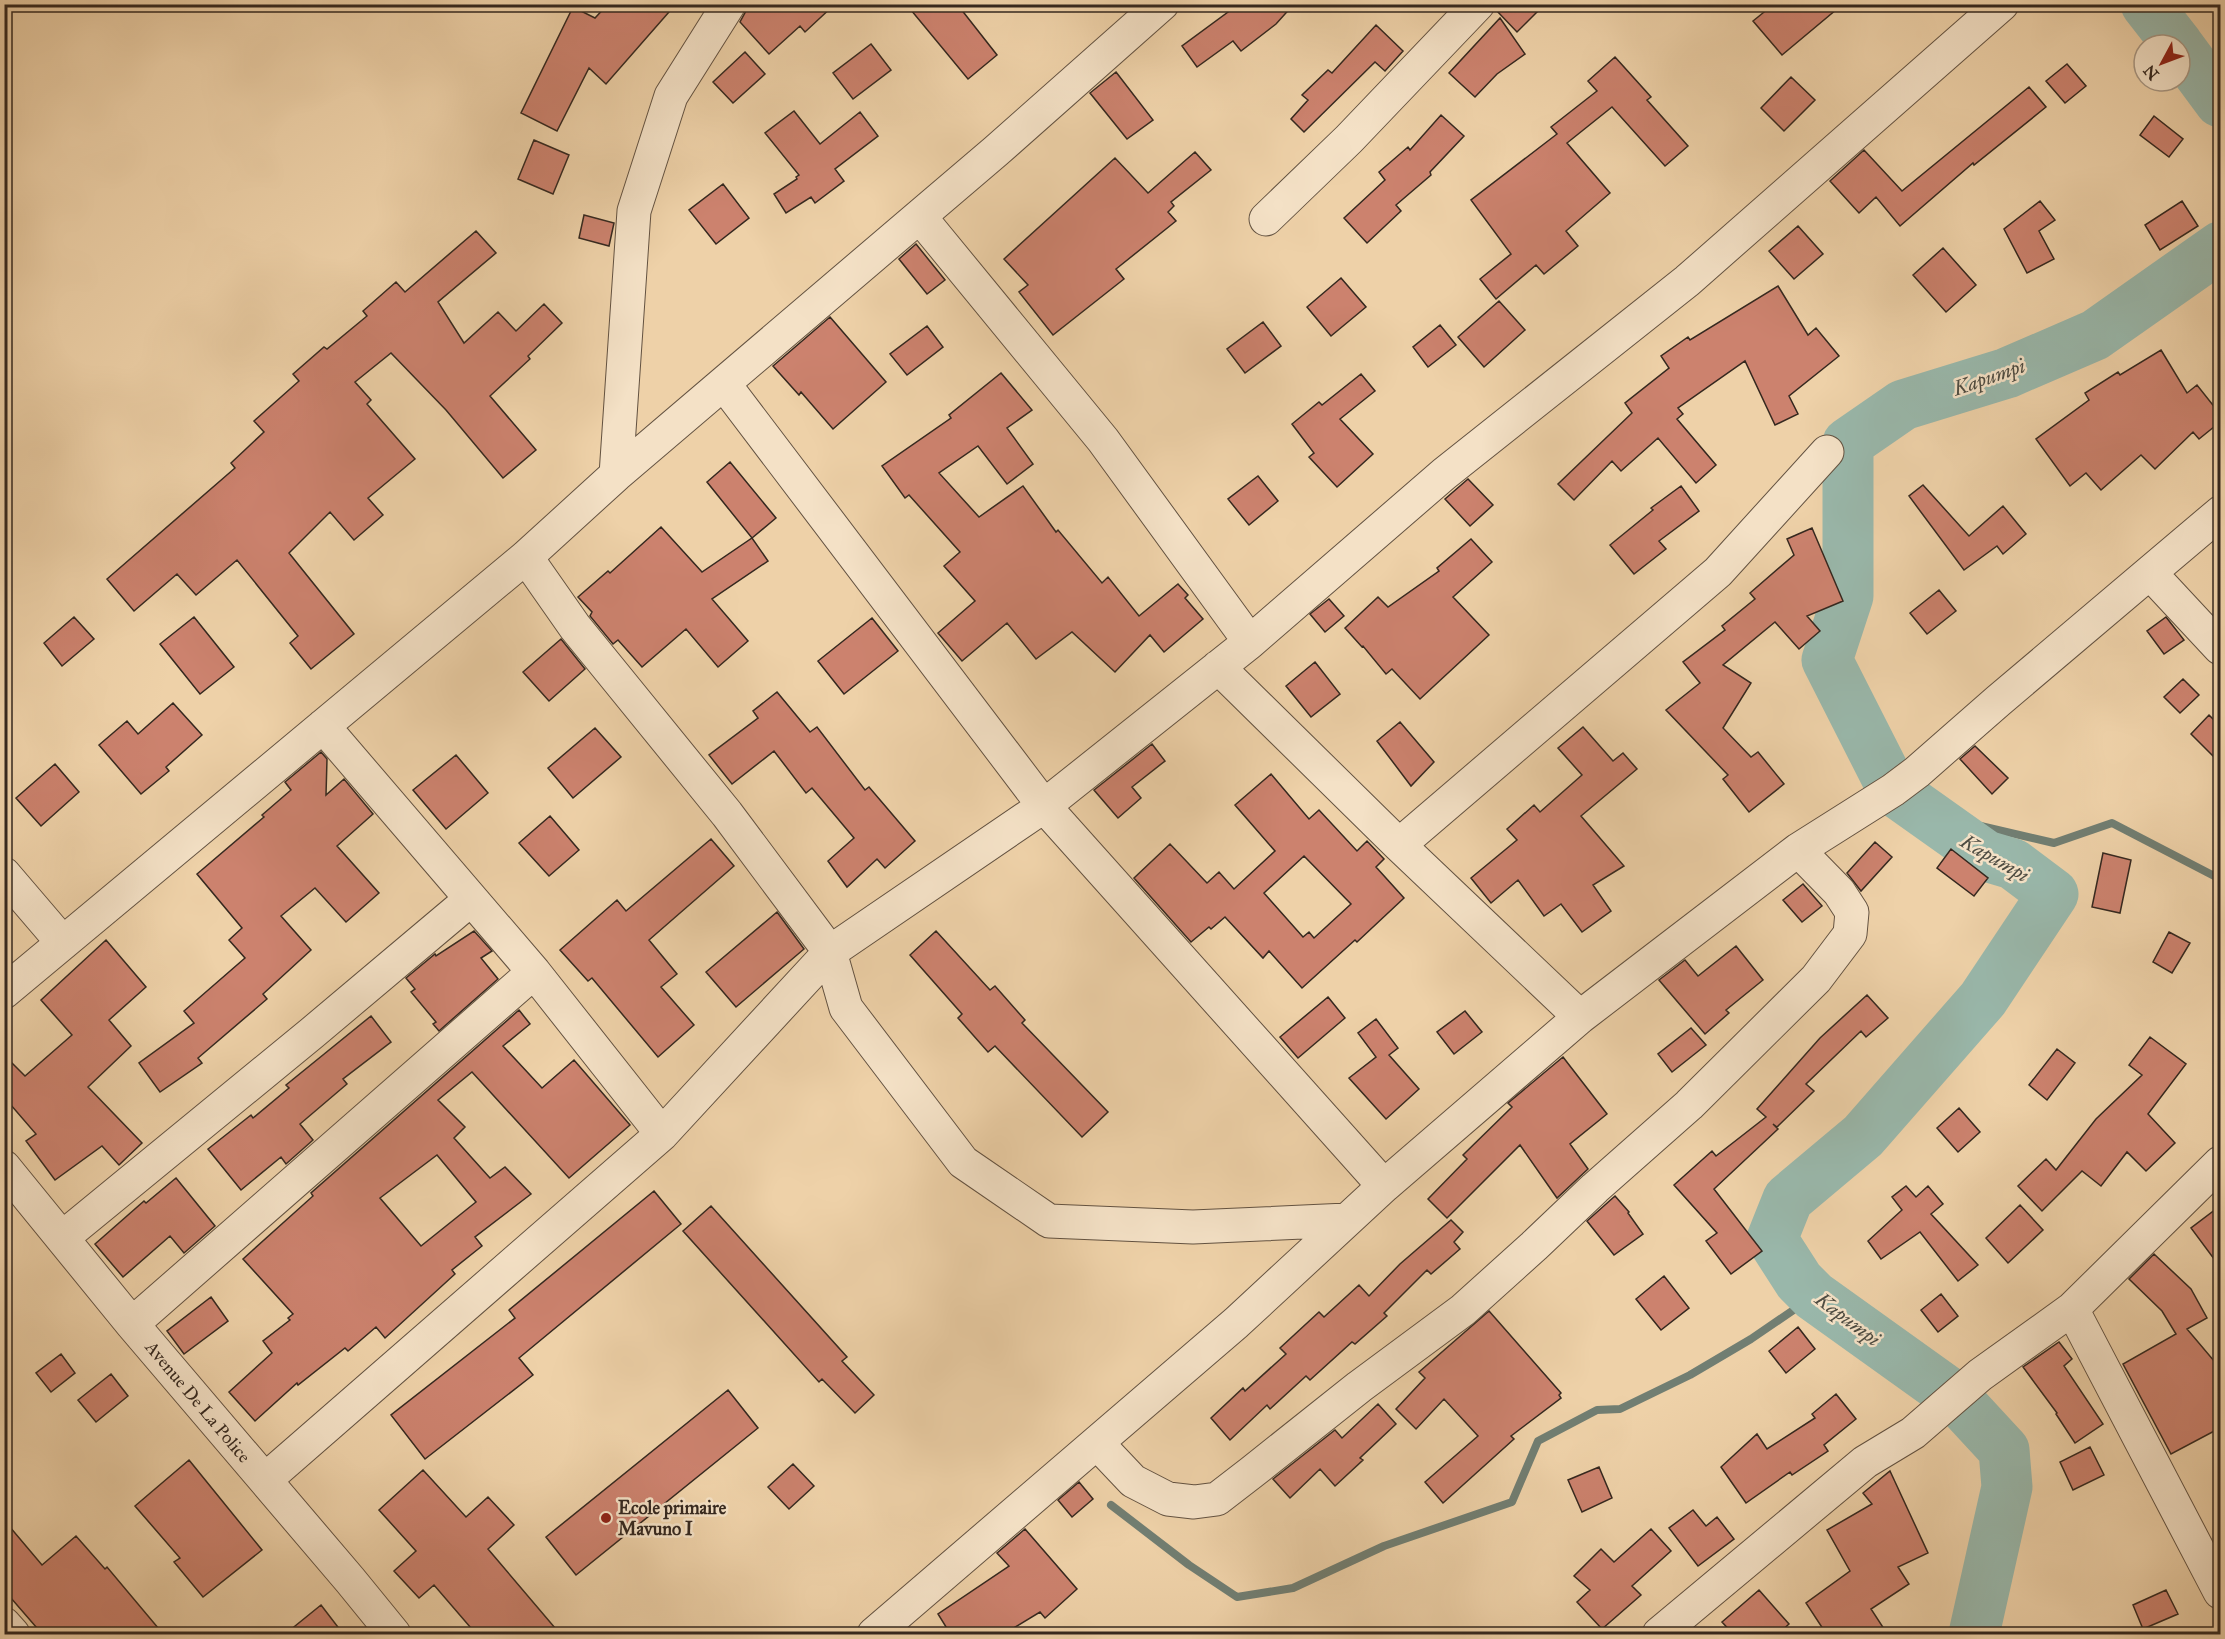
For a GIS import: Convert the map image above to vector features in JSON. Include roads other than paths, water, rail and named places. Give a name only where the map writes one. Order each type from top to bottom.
[{"type":"street","points":[[616,475],[634,210],[671,96],[729,4]]},
{"type":"street","points":[[4,992],[526,557],[616,475],[920,217],[1162,4]]},
{"type":"street","points":[[1266,219],[1349,139],[1479,4]]},
{"type":"street","points":[[265,1480],[662,1134],[830,952],[1044,806],[1250,642],[1444,474],[1687,281],[2002,4]]},
{"type":"street","points":[[920,217],[1103,440],[1250,642]]},
{"type":"street","points":[[724,384],[1044,806],[1384,1186]]},
{"type":"street","points":[[1399,845],[1718,572],[1827,452]]},
{"type":"street","points":[[874,1635],[1236,1323],[1384,1186],[1580,1017],[1798,850],[1893,790],[1917,772],[2220,513]]},
{"type":"street","points":[[526,557],[575,627],[727,814],[830,952],[846,1008],[963,1162],[1049,1221],[1193,1227],[1347,1220]]},
{"type":"street","points":[[2151,574],[2220,648]]},
{"type":"street","points":[[1218,667],[1399,845],[1580,1017]]},
{"type":"street","points":[[322,726],[534,972],[662,1134]]},
{"type":"street","points":[[1097,1443],[1133,1481],[1168,1498],[1194,1502],[1216,1499],[1359,1387],[1463,1310],[1594,1188],[1689,1105],[1816,979],[1850,934],[1852,912],[1839,892],[1798,850]]},
{"type":"street","points":[[4,874],[63,943]]},
{"type":"street","points":[[62,1238],[470,900]]},
{"type":"street","points":[[132,1324],[534,972]]},
{"type":"street","points":[[1659,1635],[1865,1462],[1913,1433],[1980,1375],[2072,1309],[2220,1163]]},
{"type":"street","name":"Avenue De La Police","points":[[4,1167],[132,1324],[394,1635]]},
{"type":"street","points":[[2072,1309],[2220,1592]]},
{"type":"street","points":[[4,1624],[13,1635]]},
{"type":"waterway","name":"Kapumpi","points":[[2146,4],[2169,33]]},
{"type":"waterway","name":"Kapumpi","points":[[2192,64],[2220,102]]},
{"type":"waterway","name":"Kapumpi","points":[[1974,1634],[2007,1487],[2004,1450],[1955,1397],[1814,1296],[1799,1281],[1772,1239],[1788,1199],[1863,1136],[1983,999],[2053,894],[2013,864],[1986,856],[1893,790],[1827,660],[1848,596],[1848,443],[1903,405],[2007,373],[2095,335],[2220,247]]},
{"type":"waterway","points":[[1925,813],[2054,843],[2112,823],[2220,879]]},
{"type":"waterway","points":[[1111,1505],[1189,1565],[1237,1597],[1293,1588],[1384,1546],[1512,1502],[1538,1441],[1597,1410],[1620,1409],[1690,1375],[1751,1339],[1814,1296]]},
{"type":"place","name":"Ecole primaire Mavuno I","points":[[606,1518]]}]
